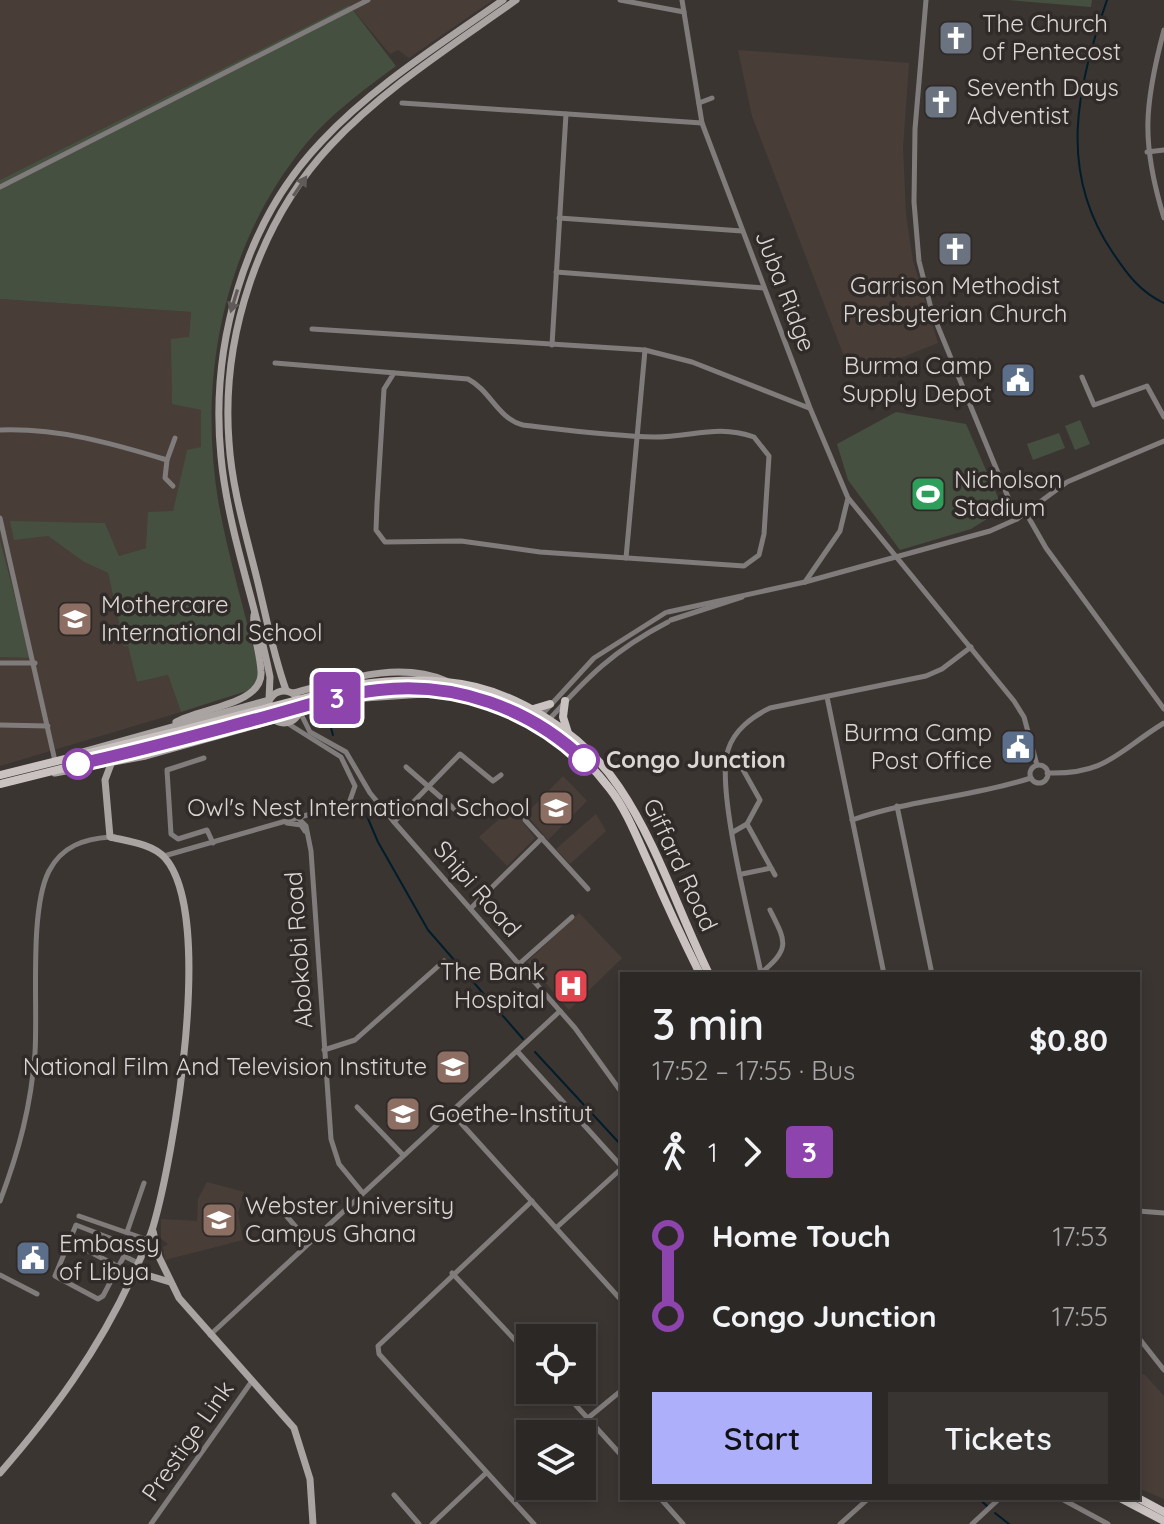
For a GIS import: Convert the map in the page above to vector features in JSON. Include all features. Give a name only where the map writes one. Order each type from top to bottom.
[{"type":"main road","points":[[503,0],[369,99],[321,142],[283,191],[246,269],[225,339],[219,412],[224,479],[270,677],[268,711],[274,720],[287,723],[300,712],[300,701],[289,692],[239,507],[229,442],[232,349],[254,273],[275,226],[300,185],[331,145],[410,77],[516,0]]},
{"type":"main road","points":[[174,733],[185,717],[244,698],[257,688],[262,673],[254,628],[255,609]]},
{"type":"main road","name":"Giffard Road","points":[[289,692],[369,674],[423,673],[568,734],[618,785],[636,814],[708,972]]},
{"type":"main road","name":"Giffard Road","points":[[300,712],[365,698],[449,686]]},
{"type":"main road","name":"Giffard Road","points":[[0,775],[356,689],[474,687],[530,710],[611,790],[629,820],[699,972]]},
{"type":"main road","points":[[269,700],[276,693],[289,692]]},
{"type":"main road","name":"Giffard Road","points":[[0,784],[174,733],[269,700]]},
{"type":"main road","points":[[565,701],[563,717],[568,734]]},
{"type":"main road","points":[[530,710],[550,704]]},
{"type":"main road","name":"Giffard Road","points":[[45,773],[111,764],[274,720]]},
{"type":"main road","points":[[0,1473],[74,1383],[131,1279],[152,1229],[176,1116],[188,981],[183,897],[174,871],[164,856],[145,846],[110,837],[105,780],[111,764]]},
{"type":"main road","points":[[92,768],[105,780]]},
{"type":"main road","points":[[152,1229],[170,1282],[210,1336],[254,1378],[289,1419],[300,1439],[310,1479],[313,1524]]},
{"type":"main road","points":[[131,1279],[150,1276],[170,1282]]},
{"type":"main road","points":[[1140,1499],[1164,1512]]},
{"type":"main road","points":[[1124,1500],[1164,1521]]},
{"type":"street","points":[[0,187],[368,0]]},
{"type":"street","points":[[620,0],[684,12]]},
{"type":"street","name":"Juba Ridge","points":[[682,0],[702,123],[810,408],[848,498],[898,555],[1024,717],[1037,765]]},
{"type":"street","points":[[926,0],[914,143],[914,202],[919,261],[932,312],[1017,519]]},
{"type":"street","points":[[1164,30],[1152,76],[1147,152],[1164,218]]},
{"type":"street","points":[[699,103],[712,98]]},
{"type":"street","points":[[402,103],[702,123]]},
{"type":"street","points":[[552,345],[566,114]]},
{"type":"street","points":[[1147,152],[1164,150]]},
{"type":"street","points":[[559,218],[742,231]]},
{"type":"street","points":[[556,272],[764,288]]},
{"type":"street","points":[[312,329],[645,350],[692,362],[810,408]]},
{"type":"street","points":[[626,558],[645,350]]},
{"type":"street","points":[[275,363],[468,379],[508,421],[523,425],[636,435],[686,435],[711,429],[754,437],[769,456],[759,555],[744,566],[540,552],[461,541],[382,540],[376,525],[384,389],[394,373]]},
{"type":"street","points":[[1082,377],[1094,405],[1147,386],[1164,417]]},
{"type":"street","points":[[0,430],[47,429],[167,460]]},
{"type":"street","points":[[173,486],[165,478],[167,460],[175,438]]},
{"type":"street","points":[[542,722],[550,704],[594,658],[667,613],[805,582],[990,531],[1017,519],[1067,482],[1164,441]]},
{"type":"street","points":[[805,582],[836,538],[848,498]]},
{"type":"street","points":[[1026,513],[1046,548],[1164,709]]},
{"type":"street","points":[[0,518],[55,762]]},
{"type":"street","points":[[542,722],[612,654],[669,621],[744,596]]},
{"type":"street","points":[[761,972],[726,789],[728,749],[737,732],[754,716],[770,708],[926,676],[942,669],[971,647]]},
{"type":"street","points":[[0,663],[35,663]]},
{"type":"street","points":[[827,697],[884,972]]},
{"type":"street","name":"Shipi Road","points":[[300,712],[310,732],[346,752],[370,793],[560,1011],[620,1090]]},
{"type":"street","points":[[164,856],[344,807],[352,799],[355,786],[341,757],[287,723]]},
{"type":"street","points":[[852,820],[897,806],[1031,778],[1041,782],[1047,773],[1106,765],[1164,723]]},
{"type":"street","points":[[0,725],[48,726]]},
{"type":"street","points":[[394,822],[460,754],[493,781],[501,775]]},
{"type":"street","points":[[204,758],[167,770],[171,834],[178,839],[207,830],[213,843]]},
{"type":"street","points":[[733,832],[747,824],[760,800],[737,759]]},
{"type":"street","points":[[1031,778],[1031,770],[1037,765],[1044,767],[1047,773]]},
{"type":"street","points":[[406,767],[460,814]]},
{"type":"street","points":[[897,806],[932,972]]},
{"type":"street","name":"Abokobi Road","points":[[295,819],[306,826],[308,839],[334,1152],[362,1192]]},
{"type":"street","points":[[525,820],[588,889]]},
{"type":"street","name":"Abokobi Road","points":[[278,824],[301,825],[308,839]]},
{"type":"street","points":[[747,824],[775,875]]},
{"type":"street","points":[[0,1201],[26,1130],[44,883],[65,851],[88,839],[110,837]]},
{"type":"street","points":[[471,908],[542,838]]},
{"type":"street","points":[[742,874],[771,868]]},
{"type":"street","points":[[762,972],[783,952],[785,945],[770,910]]},
{"type":"street","points":[[519,964],[572,917]]},
{"type":"street","points":[[324,1050],[355,1040],[444,961]]},
{"type":"street","points":[[210,1336],[560,1011]]},
{"type":"street","points":[[517,1051],[620,1166]]},
{"type":"street","points":[[357,1107],[403,1155]]},
{"type":"street","points":[[450,1111],[620,1299]]},
{"type":"street","points":[[556,1228],[620,1170]]},
{"type":"street","points":[[127,1232],[144,1183]]},
{"type":"street","points":[[532,1201],[379,1343],[378,1351],[534,1524]]},
{"type":"street","points":[[276,1204],[309,1242]]},
{"type":"street","points":[[1140,1211],[1164,1213]]},
{"type":"street","points":[[79,1216],[148,1240]]},
{"type":"street","points":[[78,1225],[126,1245],[119,1267],[103,1296],[98,1299],[56,1278],[69,1241],[78,1225]]},
{"type":"street","points":[[69,1241],[119,1267]]},
{"type":"street","points":[[124,1256],[138,1263]]},
{"type":"street","points":[[452,1273],[516,1341]]},
{"type":"street","points":[[0,1275],[37,1294]]},
{"type":"street","points":[[1140,1340],[1164,1370]]},
{"type":"street","name":"Prestige Link","points":[[151,1524],[254,1378]]},
{"type":"street","points":[[588,1418],[620,1392]]},
{"type":"street","points":[[575,1404],[620,1454]]},
{"type":"street","points":[[432,1524],[486,1472]]},
{"type":"street","points":[[394,1495],[419,1524]]},
{"type":"street","points":[[662,1500],[683,1524]]},
{"type":"street","points":[[840,1524],[867,1500]]},
{"type":"street","points":[[972,1524],[998,1500]]},
{"type":"street","points":[[1064,1500],[1108,1524]]},
{"type":"shaded area","points":[[0,0],[493,0],[409,58],[398,50],[390,54],[349,5],[0,180]]},
{"type":"shaded area","points":[[738,50],[909,63],[903,147],[906,215],[913,261],[938,343],[852,377],[752,116]]},
{"type":"shaded area","points":[[0,299],[191,312],[189,338],[172,339],[172,403],[201,410],[201,447],[187,451],[173,511],[146,548],[119,556],[105,523],[11,522],[48,536],[84,562],[108,573],[124,646],[128,646],[137,682],[168,675],[181,712],[0,766],[0,657],[31,658],[0,540]]},
{"type":"shaded area","name":"Owl's Nest International School","points":[[563,776],[587,801],[548,840],[526,814]]},
{"type":"shaded area","points":[[512,808],[535,838],[507,866],[479,837]]},
{"type":"shaded area","points":[[596,814],[606,831],[570,864],[556,849]]},
{"type":"shaded area","name":"The Bank Hospital","points":[[579,913],[622,958],[569,1010],[527,962]]},
{"type":"shaded area","name":"Webster University Campus Ghana","points":[[207,1182],[244,1192],[238,1213],[243,1240],[165,1260],[163,1247],[168,1244],[161,1239],[161,1219],[197,1221],[198,1199]]},
{"type":"shaded area","points":[[1144,1374],[1164,1396],[1164,1499],[1140,1489],[1140,1375]]},
{"type":"green space","points":[[1008,0],[1092,0],[1091,7]]},
{"type":"green space","points":[[349,5],[396,66],[325,123],[277,184],[254,225],[237,268],[215,359],[213,453],[218,500],[259,671],[256,685],[250,690],[181,712],[168,675],[137,682],[128,646],[124,646],[108,573],[84,562],[48,536],[14,540],[10,521],[105,523],[119,556],[146,548],[148,512],[173,511],[187,450],[201,447],[201,410],[172,404],[171,339],[189,337],[191,312],[0,299],[0,180]]},
{"type":"green space","name":"Nicholson Stadium","points":[[896,412],[966,424],[1003,509],[971,529],[900,550],[848,480],[837,444]]},
{"type":"green space","points":[[1080,420],[1090,444],[1075,450],[1065,426]]},
{"type":"green space","points":[[1059,433],[1065,448],[1033,460],[1027,444]]},
{"type":"green space","points":[[0,540],[31,658],[0,657]]},
{"type":"waterway","points":[[1107,0],[1087,65],[1081,97],[1078,129],[1084,191],[1095,222],[1113,253],[1141,288],[1164,303]]},
{"type":"waterway","points":[[331,728],[333,735]]},
{"type":"waterway","points":[[363,807],[378,842],[428,930],[523,1039]]},
{"type":"waterway","points":[[535,1052],[620,1144]]},
{"type":"waterway","points":[[980,1500],[987,1506]]},
{"type":"waterway","points":[[995,1513],[1009,1524]]},
{"type":"bus line","name":"3","points":[[78,764],[380,689],[450,691],[499,705],[563,740],[584,760]]},
{"type":"place","name":"The Church of Pentecost","points":[[956,38]]},
{"type":"place","name":"Seventh Days Adventist","points":[[941,102]]},
{"type":"place","name":"Garrison Methodist Presbyterian Church","points":[[955,249]]},
{"type":"place","name":"Burma Camp Supply Depot","points":[[1018,380]]},
{"type":"place","name":"Nicholson Stadium","points":[[928,494]]},
{"type":"place","name":"Mothercare International School","points":[[75,619]]},
{"type":"place","name":"Burma Camp Post Office","points":[[1018,747]]},
{"type":"place","name":"Congo Junction","points":[[584,760]]},
{"type":"place","name":"Owl's Nest International School","points":[[556,808]]},
{"type":"place","name":"The Bank Hospital","points":[[571,986]]},
{"type":"place","name":"National Film And Television Institute","points":[[453,1067]]},
{"type":"place","name":"Goethe-Institut","points":[[403,1114]]},
{"type":"place","name":"Webster University Campus Ghana","points":[[219,1220]]},
{"type":"place","name":"Embassy of Libya","points":[[33,1258]]}]
